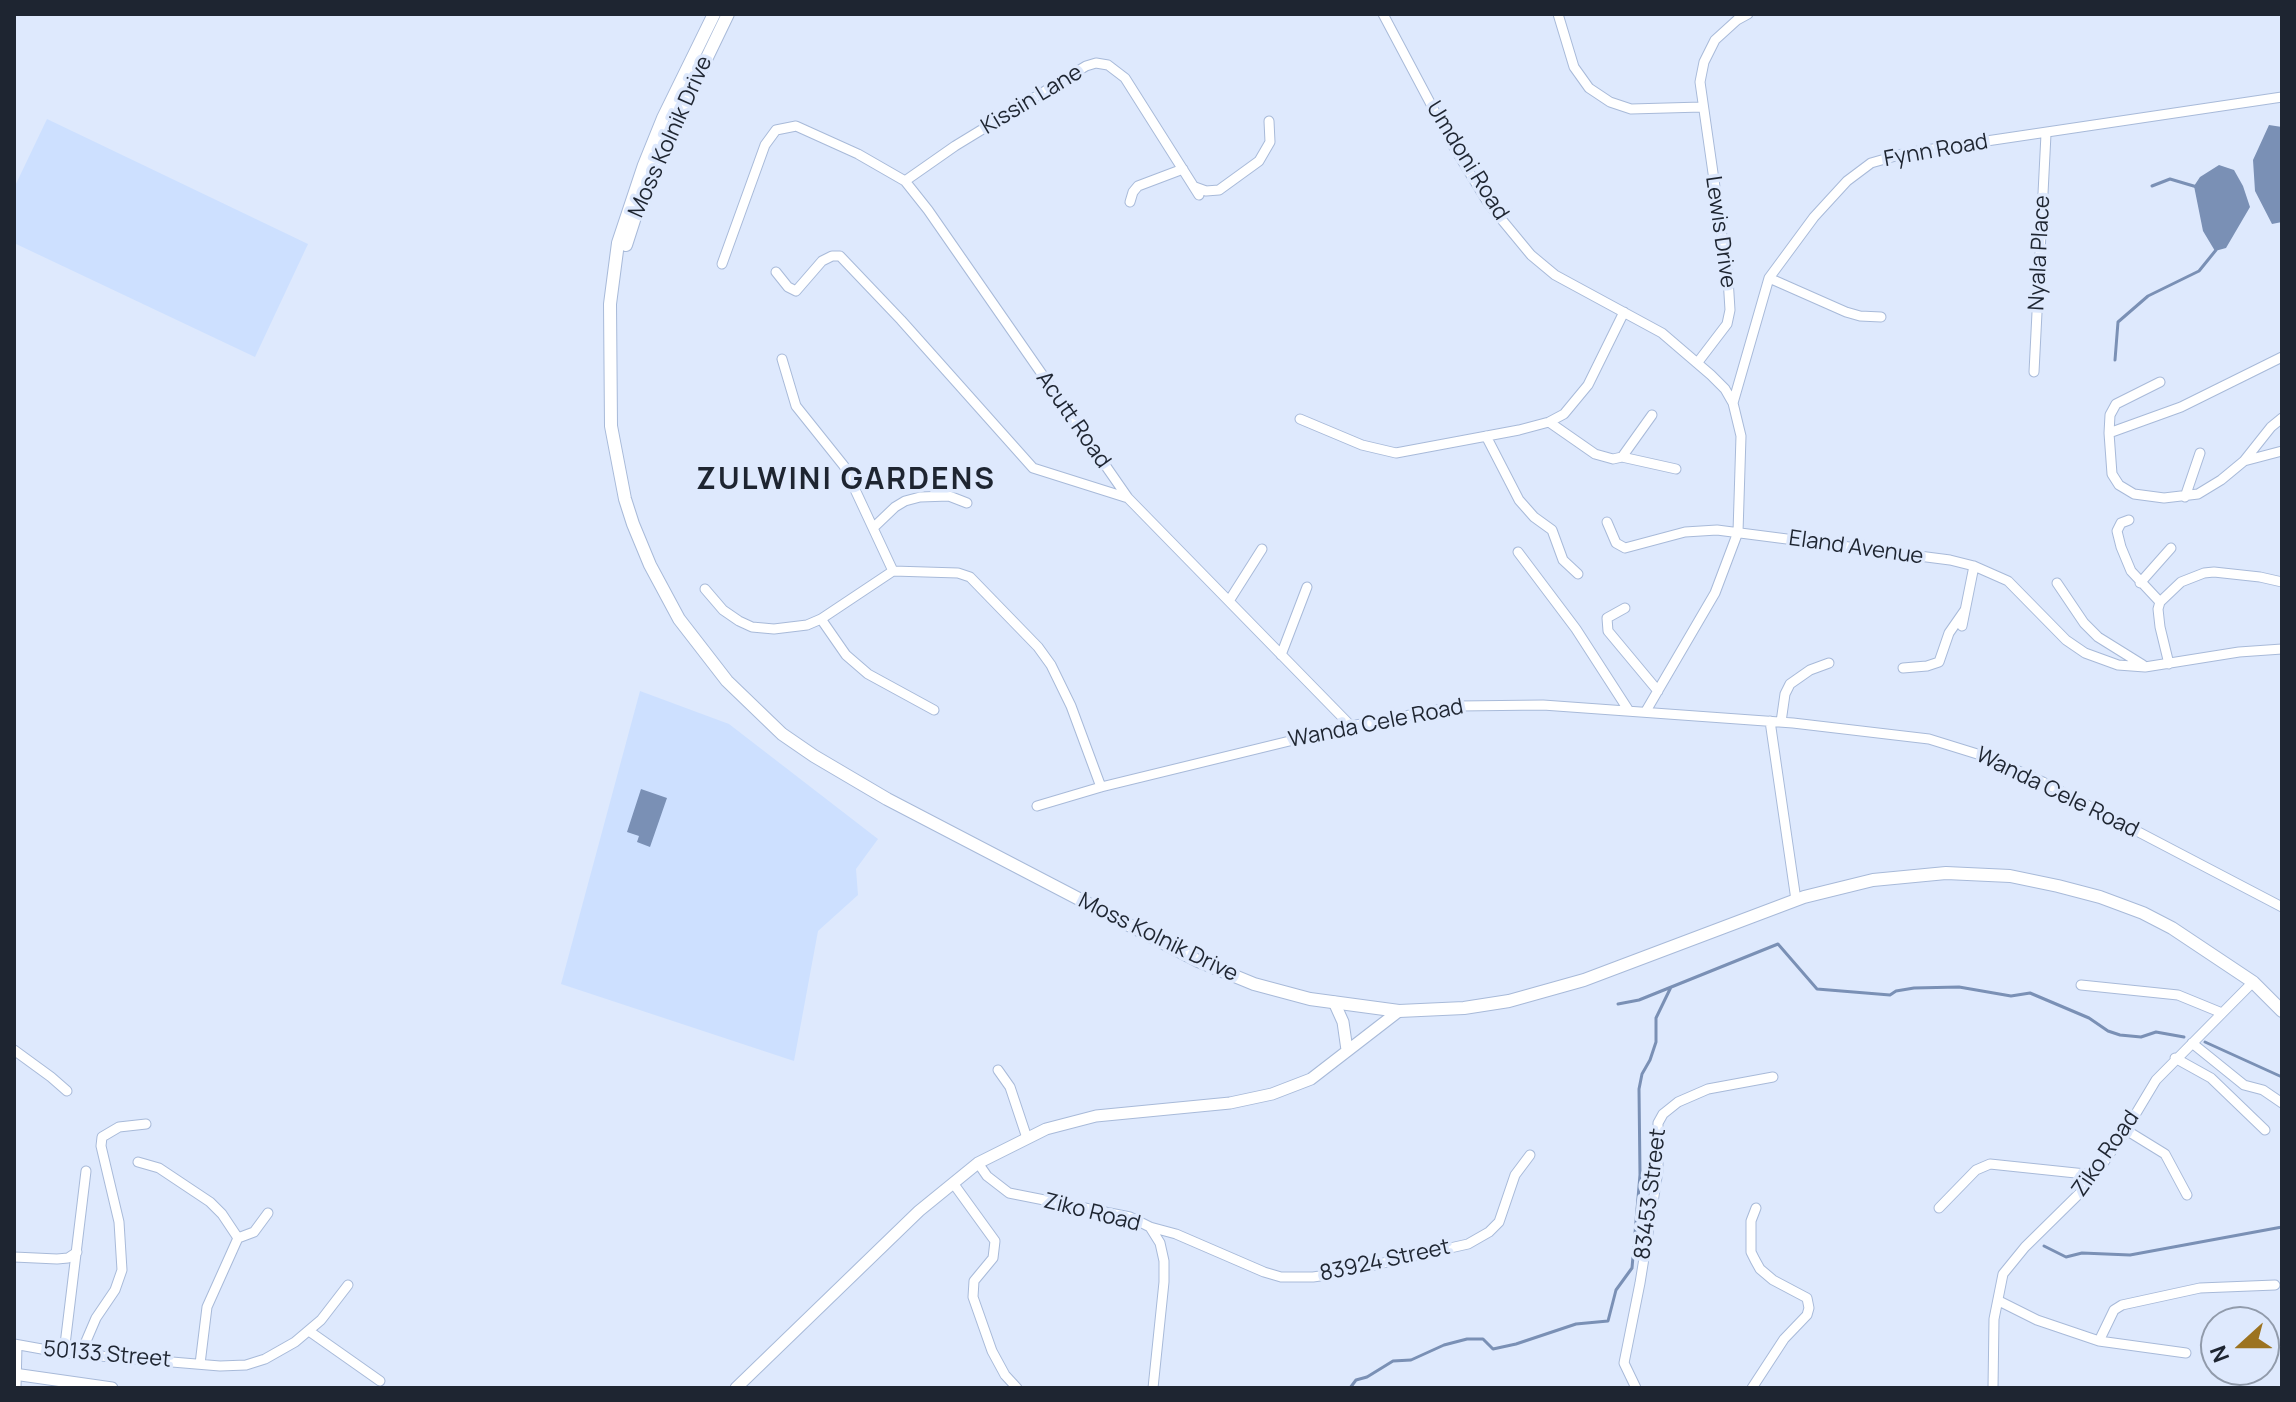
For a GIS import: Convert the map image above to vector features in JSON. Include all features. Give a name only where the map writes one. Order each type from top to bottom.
[{"type":"main road","name":"Moss Kolnik Drive","points":[[618,261],[618,243],[644,165],[663,118],[714,14]]},
{"type":"main road","name":"Moss Kolnik Drive","points":[[728,14],[651,172],[618,261],[610,304],[611,426],[625,499],[650,565],[679,619],[727,681],[782,734],[814,756],[887,799],[1198,961],[1254,984],[1334,1002],[1399,1011],[1464,1008],[1509,1001],[1584,980],[1796,900],[1873,880],[1946,873],[2010,876],[2100,897],[2143,913],[2172,928],[2253,982],[2282,1011]]},
{"type":"street","name":"Umdoni Road","points":[[1383,14],[1452,144],[1488,203],[1531,255],[1555,275],[1662,333],[1698,362]]},
{"type":"street","points":[[1558,14],[1574,67],[1589,88],[1610,102],[1631,109],[1702,107]]},
{"type":"street","name":"Lewis Drive","points":[[1698,362],[1727,324],[1730,310],[1700,82],[1704,62],[1715,40],[1748,14]]},
{"type":"street","name":"Kissin Lane","points":[[905,181],[968,138],[1086,66],[1096,63],[1108,65],[1125,78],[1197,191],[1219,190],[1259,161],[1270,142],[1269,121]]},
{"type":"street","name":"Fynn Road","points":[[1733,403],[1769,278],[1814,217],[1847,181],[1871,163],[1906,153],[2282,97]]},
{"type":"street","name":"Acutt Road","points":[[722,264],[765,145],[776,130],[796,126],[858,154],[905,181],[1128,498],[1351,726]]},
{"type":"street","name":"Nyala Place","points":[[2034,372],[2046,134]]},
{"type":"street","points":[[1130,202],[1138,186],[1183,169]]},
{"type":"street","points":[[776,272],[788,287],[796,291],[822,261],[840,256],[1033,468],[1128,498]]},
{"type":"street","points":[[1769,278],[1846,312],[1881,317]]},
{"type":"street","points":[[1300,419],[1382,452],[1410,452],[1549,422],[1564,414],[1588,385],[1624,312]]},
{"type":"street","points":[[2109,433],[2181,407],[2282,357]]},
{"type":"street","points":[[782,359],[796,406],[838,455],[893,571]]},
{"type":"street","points":[[1646,711],[1715,593],[1738,532],[1741,436],[1733,403],[1725,389],[1698,362]]},
{"type":"street","points":[[2160,382],[2116,404],[2110,415],[2112,474],[2119,485],[2134,494],[2185,497],[2208,489],[2244,461],[2282,418]]},
{"type":"street","points":[[1622,457],[1652,415]]},
{"type":"street","points":[[1549,422],[1595,454],[1676,469]]},
{"type":"street","points":[[1486,436],[1519,500],[1534,517],[1552,530],[1563,560],[1578,574]]},
{"type":"street","points":[[2244,461],[2282,451]]},
{"type":"street","points":[[2185,497],[2200,453]]},
{"type":"street","points":[[873,528],[895,507],[920,497],[949,496],[967,503]]},
{"type":"street","points":[[2129,520],[2121,523],[2117,531],[2131,571],[2160,602]]},
{"type":"street","name":"Eland Avenue","points":[[1607,522],[1616,543],[1625,548],[1685,532],[1717,530],[1950,560],[1974,566],[2008,581],[2066,640],[2085,653],[2118,665],[2145,667],[2239,652],[2282,649]]},
{"type":"street","points":[[2140,583],[2171,548]]},
{"type":"street","points":[[1229,601],[1262,549]]},
{"type":"street","points":[[1518,552],[1576,629],[1629,711]]},
{"type":"street","points":[[1962,626],[1974,566]]},
{"type":"street","points":[[705,589],[723,610],[752,627],[789,628],[821,619],[893,571],[958,573],[970,577],[1038,647],[1051,665],[1071,706],[1101,787]]},
{"type":"street","points":[[2169,664],[2160,627],[2160,602],[2181,582],[2204,573],[2229,573],[2282,582]]},
{"type":"street","points":[[2057,583],[2084,623],[2098,637],[2145,667]]},
{"type":"street","points":[[1281,655],[1307,587]]},
{"type":"street","points":[[1625,608],[1607,618],[1608,631],[1658,691]]},
{"type":"street","points":[[1903,668],[1939,662],[1949,633],[1965,610]]},
{"type":"street","points":[[821,619],[846,655],[868,674],[934,710]]},
{"type":"street","points":[[1796,900],[1775,722],[1790,684],[1810,670],[1829,663]]},
{"type":"street","name":"Wanda Cele Road","points":[[1037,806],[1101,787],[1351,726],[1459,706],[1543,705],[1646,711],[1929,739],[1987,757],[2043,782],[2282,907]]},
{"type":"street","name":"Ziko Road","points":[[1993,1388],[1992,1346],[2003,1274],[2073,1203],[2126,1130],[2156,1080],[2253,982]]},
{"type":"street","points":[[2081,985],[2178,995],[2222,1013]]},
{"type":"street","points":[[1334,1002],[1343,1022],[1347,1050]]},
{"type":"street","points":[[736,1388],[919,1211],[978,1163],[1046,1129],[1096,1116],[1230,1103],[1272,1094],[1311,1079],[1399,1011]]},
{"type":"street","points":[[2192,1043],[2244,1085],[2263,1090],[2282,1103]]},
{"type":"street","points":[[14,1051],[67,1091]]},
{"type":"street","points":[[2175,1058],[2211,1078],[2265,1130]]},
{"type":"street","points":[[998,1070],[1010,1087],[1027,1138]]},
{"type":"street","name":"83453 Street","points":[[1636,1388],[1629,1380],[1624,1363],[1658,1171],[1658,1123],[1663,1114],[1678,1102],[1708,1089],[1773,1077]]},
{"type":"street","points":[[81,1353],[96,1318],[115,1290],[122,1270],[119,1222],[101,1146],[102,1137],[119,1127],[146,1124]]},
{"type":"street","points":[[2126,1130],[2165,1154],[2187,1195]]},
{"type":"street","name":"83924 Street","points":[[1150,1227],[1176,1234],[1281,1277],[1334,1274],[1468,1244],[1481,1237],[1499,1222],[1509,1186],[1530,1155]]},
{"type":"street","points":[[138,1162],[159,1168],[210,1202],[238,1238],[254,1232],[268,1213]]},
{"type":"street","name":"Ziko Road","points":[[978,1163],[987,1176],[1009,1193],[1130,1217],[1150,1227],[1160,1243],[1164,1261],[1153,1388]]},
{"type":"street","points":[[1939,1208],[1976,1170],[1990,1164],[2095,1175]]},
{"type":"street","points":[[64,1353],[86,1171]]},
{"type":"street","points":[[953,1183],[995,1241],[993,1258],[974,1281],[973,1297],[992,1351],[1005,1375],[1017,1388]]},
{"type":"street","points":[[1752,1388],[1784,1339],[1807,1315],[1809,1308],[1807,1298],[1773,1280],[1755,1260],[1751,1252],[1751,1221],[1756,1208]]},
{"type":"street","name":"50133 Street","points":[[200,1364],[207,1307],[238,1238]]},
{"type":"street","points":[[14,1257],[57,1259],[68,1258],[77,1252]]},
{"type":"street","name":"50133 Street","points":[[16,1345],[64,1353],[220,1366],[255,1363],[287,1347],[309,1331],[348,1285]]},
{"type":"street","points":[[2099,1341],[2114,1310],[2122,1305],[2200,1288],[2275,1285]]},
{"type":"street","points":[[1999,1301],[2037,1320],[2099,1341],[2186,1353]]},
{"type":"street","points":[[309,1331],[380,1381]]},
{"type":"street","points":[[16,1345],[16,1388]]},
{"type":"street","points":[[15,1374],[112,1388]]},
{"type":"shaded area","points":[[47,119],[308,244],[255,357],[14,243],[14,188]]},
{"type":"shaded area","points":[[2269,125],[2282,127],[2282,222],[2272,224],[2255,191],[2253,160]]},
{"type":"shaded area","points":[[2219,165],[2234,170],[2250,207],[2226,248],[2215,251],[2203,231],[2194,186],[2200,177]]},
{"type":"shaded area","points":[[640,691],[729,724],[878,839],[856,869],[858,895],[818,931],[794,1061],[561,984]]},
{"type":"shaded area","points":[[641,789],[667,798],[650,847],[637,842],[639,836],[627,832]]},
{"type":"waterway","points":[[2152,186],[2170,179],[2197,187]]},
{"type":"waterway","points":[[2115,360],[2118,322],[2148,296],[2199,271],[2216,250]]},
{"type":"waterway","points":[[1618,1004],[1639,1000],[1778,944],[1817,989],[1890,995],[1914,988],[1959,987],[2011,996],[2030,993],[2120,1035],[2141,1037],[2156,1032],[2184,1037]]},
{"type":"waterway","points":[[1350,1388],[1356,1380],[1393,1361],[1411,1360],[1444,1345],[1467,1339],[1483,1339],[1493,1349],[1576,1324],[1608,1321],[1616,1290],[1632,1268],[1640,1175],[1639,1089],[1656,1042],[1656,1018],[1671,987]]},
{"type":"waterway","points":[[2205,1042],[2282,1077]]},
{"type":"waterway","points":[[2044,1246],[2066,1257],[2082,1253],[2130,1255],[2282,1227]]},
{"type":"district","name":"ZULWINI GARDENS","points":[[846,481]]}]
